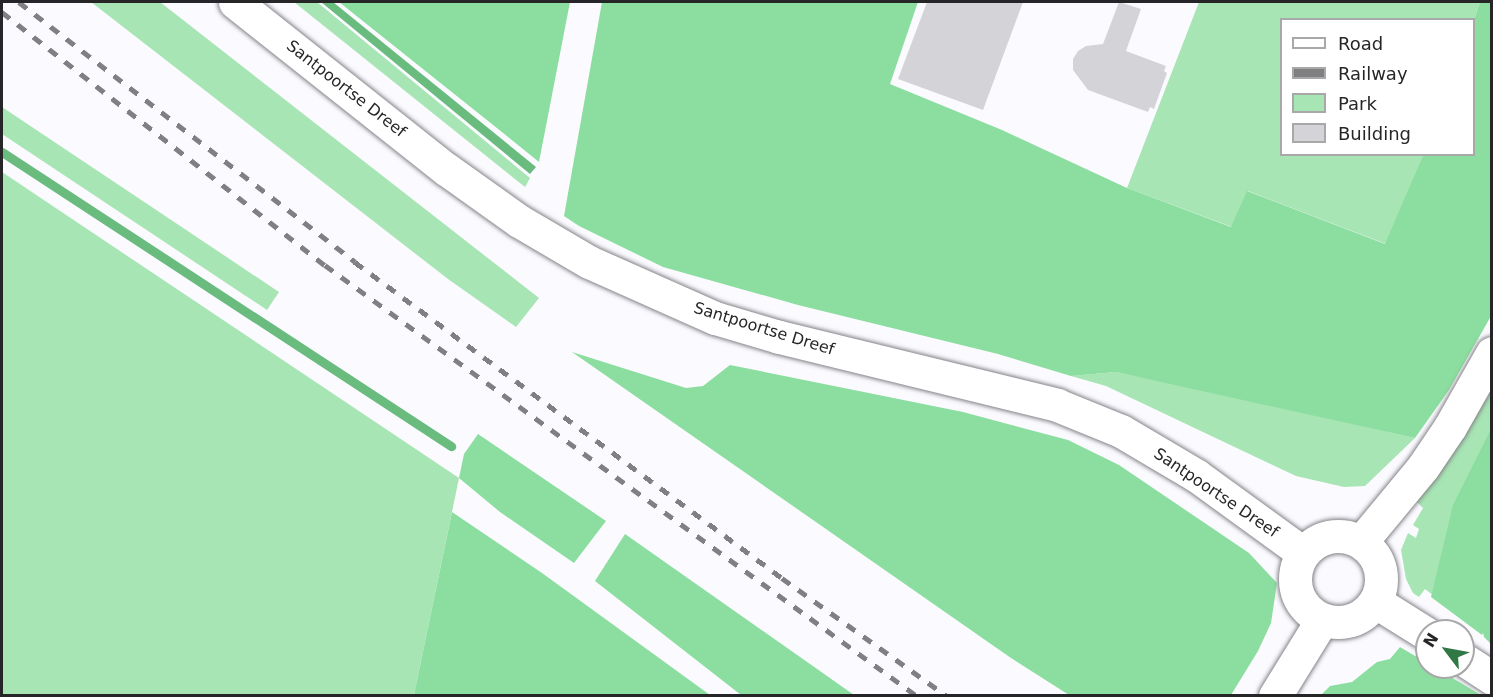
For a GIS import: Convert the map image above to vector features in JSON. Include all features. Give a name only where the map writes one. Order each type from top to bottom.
[{"type":"street","name":"Santpoortse Dreef","points":[[236,2],[447,169],[519,221],[589,262],[662,296],[726,321],[779,337],[1057,405],[1121,431],[1197,476],[1303,553]]},
{"type":"street","points":[[1361,542],[1428,459],[1450,427],[1491,353]]},
{"type":"street","points":[[1338,535],[1361,542],[1374,553],[1381,569],[1382,586],[1376,602],[1366,614],[1352,621],[1337,623],[1322,620],[1300,602],[1296,589],[1296,567],[1303,553],[1326,537],[1338,535]]},
{"type":"street","points":[[1376,602],[1415,626]]},
{"type":"street","points":[[1275,696],[1322,620]]},
{"type":"street","points":[[1475,667],[1491,678]]},
{"type":"green space","points":[[91,2],[160,2],[539,298],[516,327],[448,279]]},
{"type":"green space","points":[[294,2],[317,2],[530,178],[525,187]]},
{"type":"green space","points":[[1199,2],[1480,2],[1475,18],[1280,18],[1280,156],[1423,156],[1386,244],[1248,191],[1232,227],[1127,188]]},
{"type":"green space","points":[[2,107],[279,292],[267,310],[2,134]]},
{"type":"green space","points":[[2,172],[459,478],[414,695],[2,695]]},
{"type":"green space","points":[[1116,372],[1415,438],[1365,486],[1344,487],[1296,476],[1106,386],[1071,376]]},
{"type":"green space","points":[[1491,374],[1491,640],[1475,628],[1475,619],[1464,619],[1425,589],[1419,597],[1413,593],[1406,579],[1401,550],[1408,533],[1416,538],[1419,529],[1413,525],[1423,508],[1417,502]]},
{"type":"shaded area","points":[[321,2],[333,2],[536,167],[530,174]]},
{"type":"shaded area","points":[[339,2],[570,2],[539,162],[513,141]]},
{"type":"shaded area","points":[[602,2],[918,2],[890,84],[1002,130],[1127,188],[1231,227],[1247,191],[1385,244],[1423,156],[1475,156],[1475,18],[1480,2],[1491,2],[1491,316],[1449,390],[1415,438],[1116,372],[1071,376],[998,354],[798,305],[663,267],[579,226],[564,216]]},
{"type":"shaded area","points":[[572,352],[686,388],[703,386],[730,365],[963,412],[1068,440],[1119,465],[1249,553],[1277,583],[1271,623],[1258,651],[1231,695],[1069,695],[1011,658]]},
{"type":"shaded area","points":[[1491,429],[1491,644],[1484,637],[1483,632],[1482,635],[1475,630],[1475,619],[1461,619],[1431,597],[1453,505]]},
{"type":"shaded area","points":[[478,434],[606,521],[574,563],[500,512],[459,478],[464,454]]},
{"type":"shaded area","points":[[452,512],[542,573],[710,695],[414,695]]},
{"type":"shaded area","points":[[625,534],[854,695],[741,695],[595,581]]},
{"type":"shaded area","points":[[1400,647],[1415,656],[1415,679],[1454,679],[1481,695],[1321,695],[1330,686],[1352,682],[1377,662],[1390,659]]},
{"type":"building","points":[[927,2],[1023,2],[983,110],[898,79]]},
{"type":"building","points":[[1119,2],[1141,9],[1126,51],[1166,66],[1164,71],[1167,73],[1154,109],[1150,107],[1148,112],[1088,90],[1073,70],[1073,59],[1078,51],[1086,46],[1103,44]]},
{"type":"waterway","points":[[2,152],[451,446]]},
{"type":"railway","points":[[19,2],[355,262],[782,578],[947,696]]},
{"type":"railway","points":[[2,12],[325,265],[917,696]]}]
